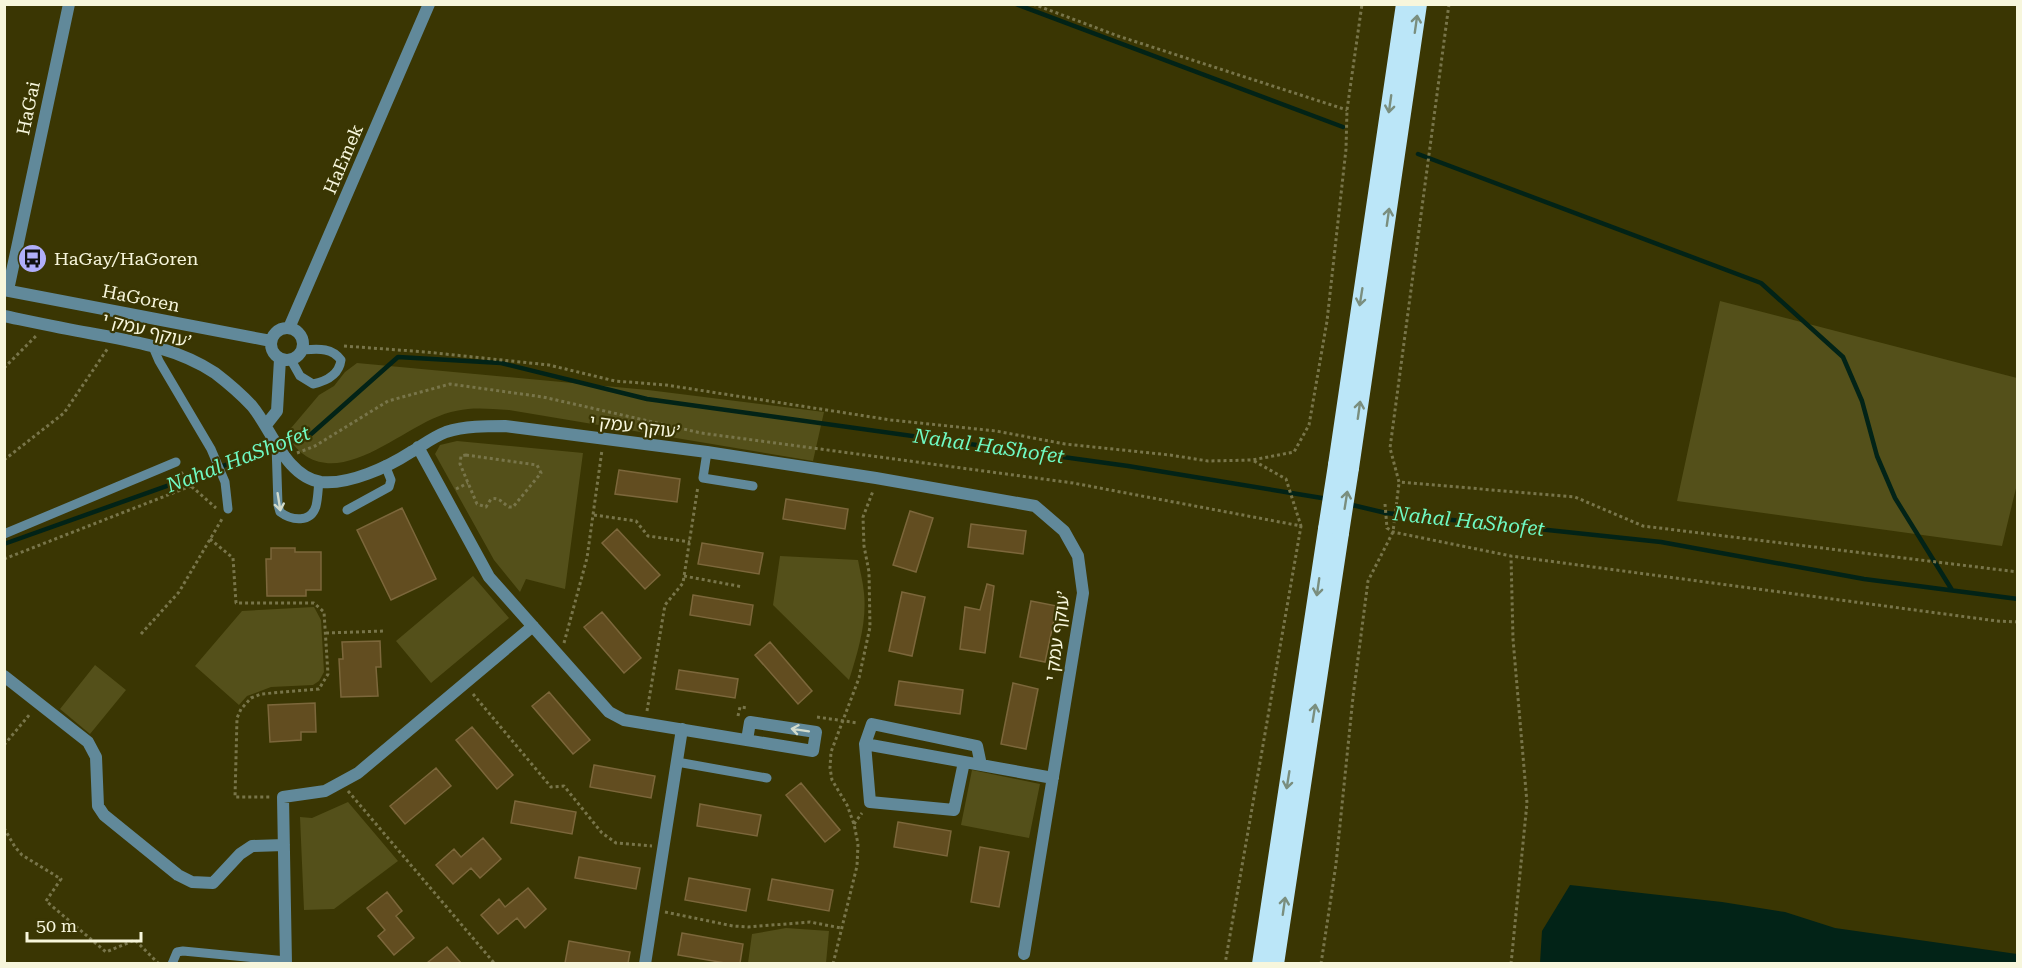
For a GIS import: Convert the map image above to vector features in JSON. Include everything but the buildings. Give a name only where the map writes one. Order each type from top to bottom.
[{"type":"highway","points":[[1276,963],[1404,4]]},
{"type":"highway","points":[[1343,467],[1419,4]]},
{"type":"highway","points":[[1260,963],[1334,531]]},
{"type":"street","name":"HaGai","points":[[6,290],[69,4]]},
{"type":"street","name":"HaEmek","points":[[289,328],[429,4]]},
{"type":"street","name":"HaGoren","points":[[6,290],[271,341]]},
{"type":"street","name":"עוקף עמק י’","points":[[4,316],[115,338],[189,358],[234,387],[266,425],[286,457],[304,474],[319,482],[350,480],[385,465],[431,438],[448,431],[482,426],[505,426],[707,452],[1035,506],[1064,531],[1078,556],[1083,593],[1023,954]]},
{"type":"street","points":[[289,328],[301,335],[304,345],[296,358],[286,359],[273,352],[271,341],[275,332],[289,328]]},
{"type":"street","points":[[266,425],[277,411],[286,359]]},
{"type":"street","points":[[418,447],[485,569],[614,716],[624,720],[813,751],[816,732],[750,722],[747,740]]},
{"type":"street","points":[[286,962],[283,797],[325,791],[358,773],[533,626]]},
{"type":"street","points":[[4,676],[88,742],[96,757],[98,806],[104,815],[178,875],[192,882],[213,883],[240,854],[252,846],[284,845]]},
{"type":"street","points":[[964,762],[954,810],[870,802],[865,744],[872,724],[977,746],[981,765]]},
{"type":"street","points":[[645,963],[682,729]]},
{"type":"street","points":[[865,744],[1053,778]]},
{"type":"lane","points":[[153,347],[211,449],[225,482],[228,509]]},
{"type":"lane","points":[[286,359],[300,376],[313,384],[323,382],[340,368],[341,360],[327,349],[302,350]]},
{"type":"lane","points":[[276,444],[280,512],[294,519],[311,514],[316,507],[319,482]]},
{"type":"lane","points":[[707,452],[703,478],[753,486]]},
{"type":"lane","points":[[4,534],[176,462]]},
{"type":"lane","points":[[347,510],[389,487],[391,480],[385,465]]},
{"type":"lane","points":[[676,762],[767,778]]},
{"type":"lane","points":[[171,963],[177,952],[183,951],[286,962]]},
{"type":"path","points":[[1033,4],[1118,36],[1347,110]]},
{"type":"path","points":[[339,346],[426,352],[549,365],[615,381],[666,385],[891,420],[996,431],[1065,444],[1208,461],[1252,460],[1294,452],[1309,425],[1327,321],[1346,149],[1347,110],[1362,4]]},
{"type":"path","points":[[1321,963],[1336,864],[1353,697],[1368,581],[1393,531],[1399,482],[1390,448],[1449,4]]},
{"type":"path","points":[[4,368],[47,325]]},
{"type":"path","points":[[4,460],[64,413],[115,338]]},
{"type":"path","points":[[286,457],[315,446],[388,401],[450,384],[543,397],[701,433],[1073,483],[1301,526]]},
{"type":"path","points":[[560,657],[581,585],[594,515],[604,440]]},
{"type":"path","points":[[466,455],[537,465],[541,473],[513,507],[509,507],[496,498],[491,499],[486,507],[481,507],[477,504],[460,464],[461,456],[466,455]]},
{"type":"path","points":[[1225,963],[1301,526],[1286,479],[1252,460]]},
{"type":"path","points":[[141,634],[179,592],[228,509],[216,508],[191,486],[176,462]]},
{"type":"path","points":[[833,963],[857,866],[858,844],[847,805],[832,780],[831,752],[859,678],[867,648],[870,602],[863,517],[875,488],[876,478]]},
{"type":"path","points":[[1399,482],[1575,497],[1643,526],[2018,572]]},
{"type":"path","points":[[4,559],[191,486]]},
{"type":"path","points":[[645,723],[665,604],[683,583],[699,486]]},
{"type":"path","points":[[1385,504],[1387,528],[1393,531],[1511,556],[1996,621],[2018,622]]},
{"type":"path","points":[[594,515],[636,521],[648,536],[690,542]]},
{"type":"path","points":[[210,539],[233,558],[236,603],[314,603],[324,612],[328,674],[319,689],[261,694],[245,703],[237,718],[235,797],[283,797]]},
{"type":"path","points":[[1511,556],[1513,639],[1527,803],[1511,963]]},
{"type":"path","points":[[684,576],[743,587]]},
{"type":"path","points":[[326,633],[385,631]]},
{"type":"path","points":[[464,684],[551,787],[564,786],[602,833],[615,843],[663,848]]},
{"type":"path","points":[[4,745],[30,714],[31,706],[23,690]]},
{"type":"path","points":[[340,783],[495,963]]},
{"type":"path","points":[[4,828],[22,855],[61,879],[46,901],[106,952],[135,940],[159,963]]},
{"type":"path","points":[[653,910],[733,926],[810,922],[841,928]]},
{"type":"shaded area","points":[[1720,301],[2017,378],[2017,484],[2002,546],[1677,501]]},
{"type":"shaded area","points":[[357,363],[648,390],[824,412],[813,461],[509,410],[479,409],[461,410],[432,419],[376,450],[356,458],[337,463],[319,462],[301,453],[286,434],[319,395],[334,386],[345,372]]},
{"type":"shaded area","points":[[457,441],[583,453],[565,589],[526,579],[520,592],[494,560],[435,454],[440,445]]},
{"type":"shaded area","points":[[780,556],[858,560],[865,604],[863,626],[849,680],[773,605]]},
{"type":"shaded area","points":[[473,576],[509,618],[431,683],[396,641]]},
{"type":"shaded area","points":[[314,607],[321,620],[324,672],[319,681],[313,685],[271,687],[247,696],[239,705],[195,666],[242,611]]},
{"type":"shaded area","points":[[95,665],[126,690],[90,734],[60,709]]},
{"type":"shaded area","points":[[972,770],[1040,784],[1029,838],[961,825]]},
{"type":"shaded area","points":[[348,802],[398,861],[334,909],[304,910],[300,817],[312,818]]},
{"type":"shaded area","points":[[1570,885],[1722,902],[1785,912],[1835,928],[2017,954],[2017,963],[1540,963],[1542,931]]},
{"type":"shaded area","points":[[786,928],[829,931],[826,963],[748,963],[752,934]]},
{"type":"waterway","points":[[1016,4],[1343,127]]},
{"type":"waterway","points":[[1418,154],[1761,283],[1843,357],[1862,401],[1877,456],[1895,498],[1952,590]]},
{"type":"waterway","name":"Nahal HaShofet","points":[[4,544],[310,435],[398,357],[501,363],[647,399],[1128,466],[1328,499]]},
{"type":"waterway","name":"Nahal HaShofet","points":[[1348,504],[1386,513],[1661,542],[1864,579],[2018,599]]},
{"type":"place","name":"HaGay/HaGoren","points":[[33,258]]}]
